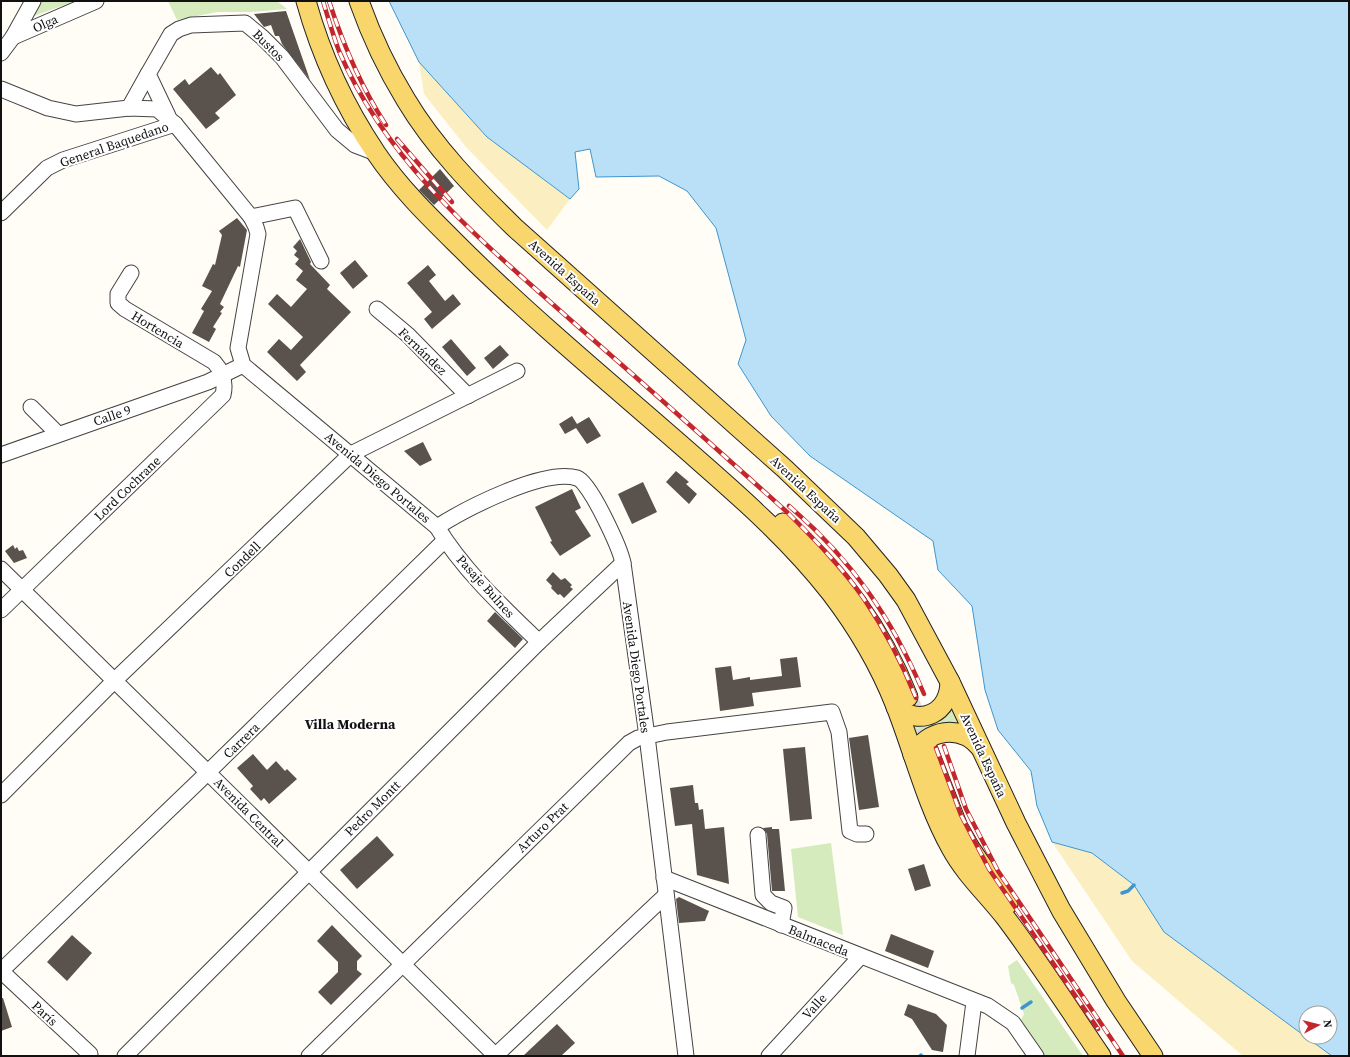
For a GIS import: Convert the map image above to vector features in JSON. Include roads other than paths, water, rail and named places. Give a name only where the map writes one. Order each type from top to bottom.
[{"type":"main road","points":[[306,1],[322,52],[339,89],[376,153],[415,202],[516,301],[760,514],[811,568],[833,596],[902,702],[907,715],[921,717],[934,713],[945,703],[948,697],[950,682]]},
{"type":"main road","name":"Avenida España","points":[[358,1],[376,44],[406,101],[458,168],[484,197],[514,227],[785,468],[856,537],[906,600],[950,682],[1016,823],[1061,910],[1116,1001],[1153,1056]]},
{"type":"main road","points":[[902,702],[920,752],[933,812],[952,850],[971,878],[1004,915],[1101,1056]]},
{"type":"main road","points":[[920,752],[927,738],[947,732],[963,734],[976,742],[981,748]]},
{"type":"street","points":[[13,37],[33,1]]},
{"type":"street","name":"Olga","points":[[1,53],[13,37],[96,1]]},
{"type":"street","name":"Bustos","points":[[129,108],[171,34],[179,29],[191,25],[245,23],[282,57],[324,116],[337,130],[355,145],[376,153]]},
{"type":"street","points":[[148,74],[171,120]]},
{"type":"street","points":[[1,89],[48,108],[76,114],[129,108],[157,109],[171,120],[251,217],[258,234],[238,348],[243,365],[223,376]]},
{"type":"street","name":"General Baquedano","points":[[1,213],[47,168],[63,160],[171,120]]},
{"type":"street","points":[[251,217],[295,208],[321,261]]},
{"type":"street","name":"Hortencia","points":[[131,273],[118,294],[118,303],[125,310],[214,362],[220,369],[223,376]]},
{"type":"street","name":"Fernández","points":[[377,309],[408,335],[468,396]]},
{"type":"street","name":"Avenida Diego Portales","points":[[243,365],[351,454],[441,533],[470,508],[495,496],[533,482],[561,477],[576,478],[583,482],[616,541],[623,563],[647,736],[685,1055]]},
{"type":"street","name":"Condell","points":[[1,795],[115,680],[351,454],[517,371]]},
{"type":"street","name":"Calle 9","points":[[1,455],[223,376]]},
{"type":"street","name":"Lord Cochrane","points":[[1,610],[223,395],[225,385],[223,376]]},
{"type":"street","points":[[31,407],[58,434]]},
{"type":"street","name":"Pasaje Bulnes","points":[[441,533],[488,592],[538,642]]},
{"type":"street","name":"Carrera","points":[[1,971],[208,772],[441,533]]},
{"type":"street","name":"Pedro Montt","points":[[125,1056],[538,642],[623,563]]},
{"type":"street","name":"Avenida Central","points":[[1,569],[495,1056]]},
{"type":"street","name":"Arturo Prat","points":[[309,1056],[628,743],[647,736],[832,712],[839,732],[850,831],[857,834],[866,834]]},
{"type":"street","points":[[758,835],[763,895],[771,903],[784,908],[781,925]]},
{"type":"street","name":"Balmaceda","points":[[664,878],[997,1011],[1013,1023],[1036,1056]]},
{"type":"street","points":[[495,1056],[666,895]]},
{"type":"street","name":"Valle","points":[[769,1056],[860,956]]},
{"type":"street","name":"París","points":[[1,971],[90,1054]]},
{"type":"street","points":[[967,1056],[974,1002]]},
{"type":"water","points":[[389,1],[1349,1],[1349,1056],[1332,1056],[1317,1045],[1338,1045],[1338,1005],[1298,1005],[1298,1031],[1164,932],[1134,885],[1092,853],[1052,842],[1037,806],[1031,771],[998,730],[985,690],[972,606],[938,570],[933,541],[810,456],[771,416],[738,364],[746,340],[716,228],[687,191],[659,176],[596,177],[590,149],[575,152],[579,189],[570,199],[487,137],[419,62]]},
{"type":"waterway","points":[[1122,893],[1128,891],[1134,885]]},
{"type":"waterway","points":[[1022,1008],[1031,1002]]},
{"type":"tunnel","points":[[910,702],[928,750]]},
{"type":"railway","points":[[323,1],[339,51],[360,93],[385,132],[414,169],[445,204],[478,237],[787,512],[817,543],[846,576],[872,611],[893,647],[916,698]]},
{"type":"railway","points":[[329,1],[353,65],[386,125]]},
{"type":"railway","points":[[397,139],[452,202]]},
{"type":"railway","points":[[789,506],[812,526],[832,547],[868,592],[884,615],[898,640],[912,666],[924,694]]},
{"type":"railway","points":[[944,746],[966,809],[998,871],[1123,1056]]},
{"type":"railway","points":[[936,748],[961,815],[989,869],[1098,1029]]},
{"type":"district","name":"Villa Moderna","points":[[350,724]]}]
